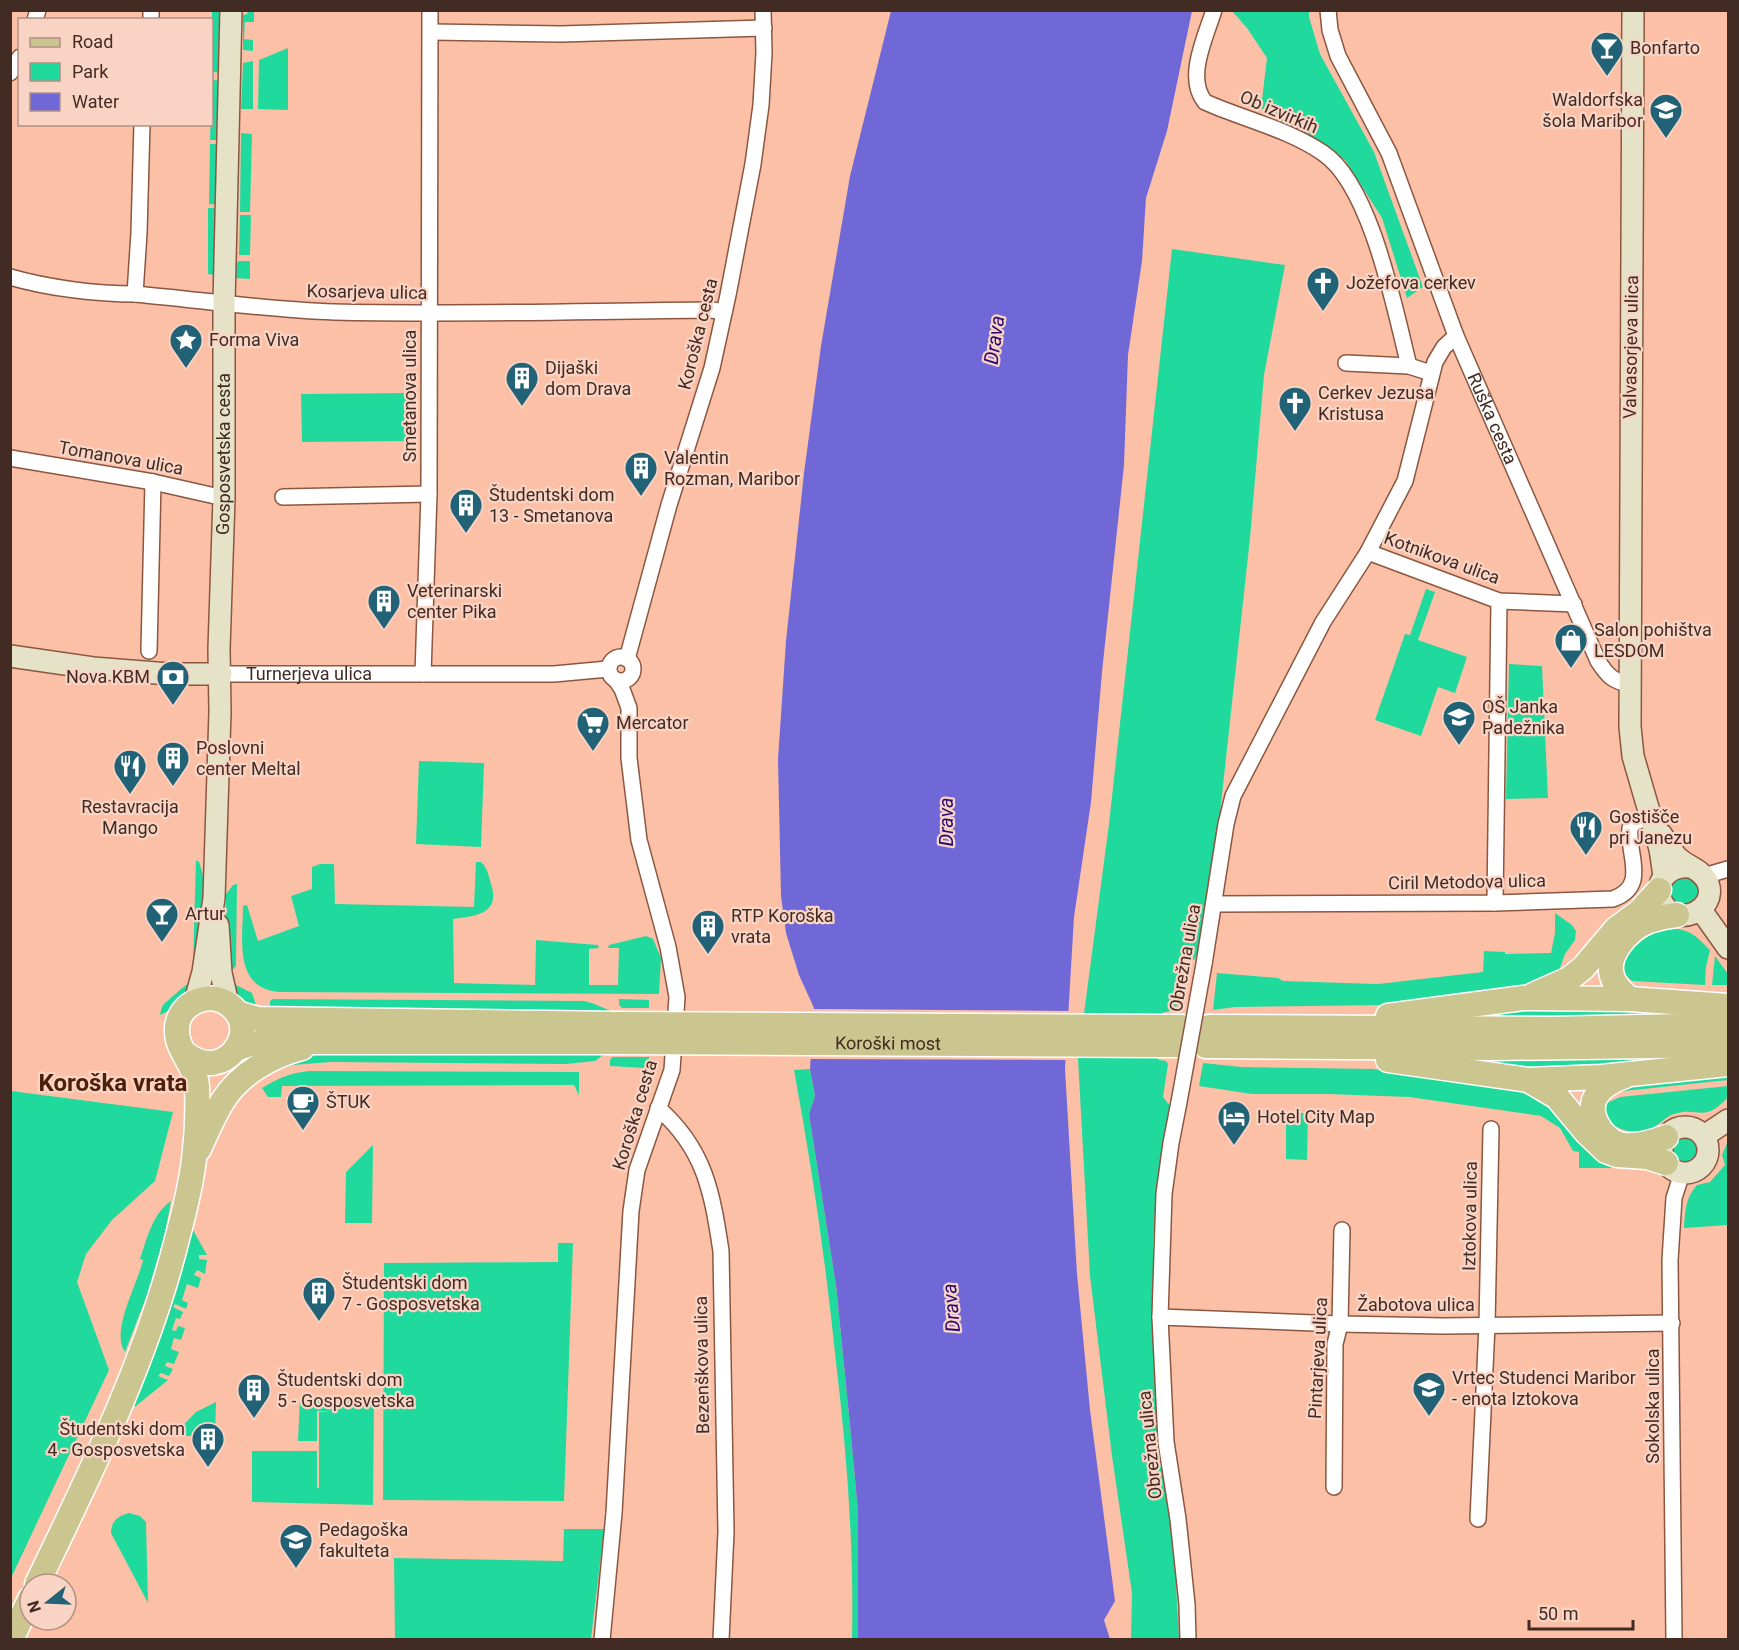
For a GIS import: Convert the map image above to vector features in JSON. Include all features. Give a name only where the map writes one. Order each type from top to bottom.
[{"type":"main road","points":[[1523,998],[1569,979],[1583,968],[1616,929],[1639,912],[1662,883]]},
{"type":"main road","points":[[1630,999],[1619,989],[1611,975],[1611,961],[1615,952],[1624,939],[1647,922],[1677,915]]},
{"type":"main road","points":[[195,1157],[197,1086],[195,1072],[177,1038],[177,1023],[186,1007],[195,1001],[206,998],[218,999],[233,1009],[258,1019],[617,1033]]},
{"type":"main road","points":[[1319,1037],[1358,1018],[1392,1016],[1523,998],[1630,999],[1728,1006]]},
{"type":"main road","points":[[186,1054],[200,1062],[216,1063],[231,1055],[241,1037],[241,1025],[233,1009]]},
{"type":"main road","points":[[1319,1037],[1728,1025]]},
{"type":"main road","points":[[236,1049],[266,1042],[617,1033]]},
{"type":"main road","name":"Koroški most","points":[[617,1033],[1170,1036]]},
{"type":"main road","points":[[1208,1036],[1319,1037],[1612,1048],[1728,1045]]},
{"type":"main road","points":[[1319,1037],[1352,1057],[1528,1080],[1633,1074],[1728,1064]]},
{"type":"main road","points":[[195,1157],[223,1100],[246,1075],[271,1059],[298,1049],[331,1041]]},
{"type":"main road","points":[[44,1572],[110,1431],[150,1331],[186,1205],[216,1063]]},
{"type":"main road","points":[[1633,1074],[1606,1084],[1595,1098],[1593,1108],[1598,1126],[1610,1139],[1619,1144],[1640,1144],[1666,1137]]},
{"type":"main road","points":[[1528,1080],[1557,1097],[1587,1133],[1605,1150],[1617,1155],[1647,1157],[1674,1168]]},
{"type":"main road","points":[[11,1640],[18,1625]]},
{"type":"street","name":"Gosposvetska cesta","points":[[213,898],[224,498],[224,303],[231,10]]},
{"type":"street","name":"Smetanova ulica","points":[[423,674],[429,494],[430,10]]},
{"type":"street","name":"Koroška cesta","points":[[627,659],[669,505],[712,368],[724,312],[753,164],[763,89],[763,10]]},
{"type":"street","name":"Ob izvirkih","points":[[1215,10],[1199,61],[1197,82],[1199,94],[1205,102],[1296,139],[1324,153],[1342,173],[1353,190],[1372,230],[1409,366]]},
{"type":"street","name":"Ruška cesta","points":[[1328,10],[1330,30],[1338,56],[1389,153],[1456,336],[1598,660],[1606,674],[1617,683],[1630,684]]},
{"type":"street","name":"Valvasorjeva ulica","points":[[1630,684],[1633,10]]},
{"type":"street","points":[[431,32],[561,34],[764,28]]},
{"type":"street","points":[[10,73],[18,60]]},
{"type":"street","points":[[135,294],[142,126]]},
{"type":"street","name":"Kosarjeva ulica","points":[[10,277],[31,283],[117,294],[334,312],[712,310],[724,312]]},
{"type":"street","name":"Obrežna ulica","points":[[1188,1640],[1178,1519],[1166,1442],[1160,1317],[1164,1194],[1171,1143],[1215,904],[1226,824],[1233,796],[1323,622],[1368,552],[1406,481],[1431,373],[1444,347],[1456,336]]},
{"type":"street","points":[[1346,363],[1409,366],[1431,373]]},
{"type":"street","name":"Tomanova ulica","points":[[10,458],[153,482],[224,498]]},
{"type":"street","points":[[149,651],[153,482]]},
{"type":"street","points":[[283,497],[429,494]]},
{"type":"street","name":"Kotnikova ulica","points":[[1368,552],[1499,601],[1574,604]]},
{"type":"street","points":[[1495,903],[1499,601]]},
{"type":"street","name":"Turnerjeva ulica","points":[[10,656],[93,668],[169,674],[612,675]]},
{"type":"street","points":[[629,708],[635,693],[631,674],[632,664],[627,659],[615,658],[612,675],[624,681],[631,674]]},
{"type":"street","name":"Koroška cesta","points":[[602,1640],[614,1513],[632,1211],[637,1170],[672,1070],[677,997],[668,947],[639,840],[629,758],[629,708],[622,689],[612,675]]},
{"type":"street","points":[[1630,684],[1633,756],[1660,849],[1664,906],[1677,915],[1692,915],[1701,910],[1708,899],[1709,887],[1696,871],[1677,857],[1651,817]]},
{"type":"street","name":"Ciril Metodova ulica","points":[[1215,904],[1495,903],[1613,899],[1623,895],[1631,888],[1635,872],[1630,828],[1635,822],[1651,817]]},
{"type":"street","points":[[1662,883],[1677,867],[1696,871],[1728,869]]},
{"type":"street","points":[[195,1001],[203,972],[213,898]]},
{"type":"street","points":[[213,898],[219,930],[223,987],[233,1009]]},
{"type":"street","points":[[1701,910],[1728,948]]},
{"type":"street","name":"Bezenškova ulica","points":[[658,1108],[685,1135],[702,1164],[714,1206],[721,1251],[726,1532],[721,1640]]},
{"type":"street","points":[[1704,1136],[1728,1120]]},
{"type":"street","points":[[1683,1127],[1699,1131],[1704,1136],[1708,1149],[1705,1163],[1697,1171],[1674,1168],[1662,1149],[1666,1137],[1672,1131],[1683,1127]]},
{"type":"street","name":"Iztokova ulica","points":[[1478,1519],[1487,1325],[1491,1129]]},
{"type":"street","name":"Sokolska ulica","points":[[1674,1168],[1670,1260],[1674,1640]]},
{"type":"street","name":"Pintarjeva ulica","points":[[1334,1487],[1335,1344],[1340,1324],[1342,1230]]},
{"type":"street","name":"Žabotova ulica","points":[[1160,1317],[1340,1324],[1672,1323]]},
{"type":"green space","points":[[212,11],[223,11],[222,73],[213,72]]},
{"type":"green space","points":[[248,11],[254,11],[254,22],[245,22],[244,39],[253,40],[253,51],[243,50],[243,15]]},
{"type":"green space","points":[[1232,11],[1309,11],[1320,54],[1374,152],[1423,287],[1407,298],[1382,218],[1345,160],[1261,108],[1267,58],[1247,28]]},
{"type":"green space","points":[[288,48],[288,110],[258,109],[259,60]]},
{"type":"green space","points":[[253,61],[253,109],[241,109],[243,63]]},
{"type":"green space","points":[[213,80],[223,81],[219,140],[210,140],[210,126],[213,126]]},
{"type":"green space","points":[[241,133],[252,134],[250,212],[240,212]]},
{"type":"green space","points":[[210,144],[221,144],[221,205],[209,204]]},
{"type":"green space","points":[[208,208],[220,208],[220,276],[208,274]]},
{"type":"green space","points":[[240,215],[251,215],[250,255],[239,255]]},
{"type":"green space","points":[[1172,249],[1285,265],[1264,375],[1250,538],[1209,900],[1198,953],[1194,960],[1187,960],[1178,1005],[1162,1013],[1159,1060],[1166,1061],[1168,1064],[1163,1097],[1170,1106],[1157,1181],[1153,1242],[1153,1295],[1173,1527],[1179,1639],[1131,1640],[1132,1593],[1112,1456],[1090,1276],[1078,1059],[1109,824]]},
{"type":"green space","points":[[239,261],[250,261],[250,279],[234,278],[234,265]]},
{"type":"green space","points":[[410,393],[410,441],[302,442],[301,394]]},
{"type":"green space","points":[[1426,589],[1435,592],[1418,640],[1467,657],[1455,693],[1438,687],[1421,736],[1375,720],[1405,634],[1410,635]]},
{"type":"green space","points":[[1509,664],[1542,666],[1548,798],[1506,799]]},
{"type":"green space","points":[[419,761],[484,763],[481,847],[416,844]]},
{"type":"green space","points":[[196,860],[199,862],[202,874],[204,900],[196,967],[193,966]]},
{"type":"green space","points":[[476,862],[481,862],[488,872],[493,902],[478,915],[453,919],[454,983],[535,985],[536,940],[598,945],[599,948],[589,949],[589,985],[618,985],[619,948],[608,948],[609,945],[646,936],[653,939],[661,958],[659,994],[279,992],[264,988],[254,981],[247,971],[242,946],[243,906],[247,905],[258,941],[299,926],[291,896],[312,889],[312,867],[320,864],[334,864],[335,904],[474,907]]},
{"type":"green space","points":[[1684,877],[1694,881],[1698,891],[1694,901],[1684,905],[1674,901],[1670,891],[1674,881]]},
{"type":"green space","points":[[237,884],[236,966],[233,969],[225,969],[226,894],[233,885]]},
{"type":"green space","points":[[1555,913],[1572,925],[1576,931],[1575,940],[1565,954],[1559,971],[1529,984],[1387,1005],[1235,1007],[1213,1010],[1217,973],[1278,978],[1283,981],[1378,984],[1483,972],[1484,951],[1505,952],[1505,954],[1551,953],[1555,933]]},
{"type":"green space","points":[[1668,927],[1692,934],[1710,950],[1705,985],[1632,981],[1624,974],[1625,957],[1636,943]]},
{"type":"green space","points":[[1715,956],[1728,974],[1728,985],[1712,985]]},
{"type":"green space","points":[[193,980],[180,1001],[160,1015],[163,1005]]},
{"type":"green space","points":[[226,980],[252,993],[258,1011],[240,1003]]},
{"type":"green space","points":[[273,999],[583,1001],[621,1014],[270,1012],[270,1001]]},
{"type":"green space","points":[[619,999],[649,1000],[649,1008],[622,1008],[619,1005]]},
{"type":"green space","points":[[1511,1005],[1623,1005],[1728,1018],[1423,1017]]},
{"type":"green space","points":[[1728,1052],[1565,1073],[1485,1068],[1452,1055]]},
{"type":"green space","points":[[606,1053],[595,1061],[566,1064],[331,1062],[293,1065],[271,1073],[266,1067],[307,1054]]},
{"type":"green space","points":[[612,1057],[649,1057],[648,1066],[645,1068],[610,1066]]},
{"type":"green space","points":[[1203,1063],[1241,1067],[1374,1069],[1516,1090],[1548,1105],[1586,1150],[1600,1161],[1617,1168],[1579,1168],[1579,1152],[1573,1151],[1560,1128],[1541,1116],[1409,1097],[1252,1094],[1199,1086]]},
{"type":"green space","points":[[810,1069],[815,1096],[809,1114],[836,1285],[858,1511],[858,1639],[852,1639],[849,1501],[832,1325],[818,1216],[794,1070]]},
{"type":"green space","points":[[309,1071],[579,1072],[579,1095],[574,1085],[282,1086],[281,1097],[268,1097],[262,1088],[285,1076]]},
{"type":"green space","points":[[1728,1071],[1728,1080],[1605,1093],[1608,1089]]},
{"type":"green space","points":[[1728,1086],[1728,1097],[1713,1110],[1674,1114],[1644,1131],[1635,1132],[1619,1128],[1612,1124],[1606,1111],[1607,1103],[1620,1097]]},
{"type":"green space","points":[[11,1091],[173,1112],[155,1181],[112,1220],[86,1254],[77,1282],[109,1370],[11,1578]]},
{"type":"green space","points":[[1286,1113],[1308,1113],[1307,1160],[1286,1159]]},
{"type":"green space","points":[[1685,1137],[1695,1140],[1698,1150],[1695,1160],[1685,1163],[1675,1160],[1672,1150],[1675,1140]]},
{"type":"green space","points":[[1728,1141],[1728,1225],[1684,1228],[1686,1205],[1690,1195],[1697,1185],[1710,1182],[1725,1165],[1722,1155]]},
{"type":"green space","points":[[373,1145],[372,1223],[345,1223],[346,1172]]},
{"type":"green space","points":[[171,1201],[165,1233],[147,1295],[125,1352],[121,1343],[121,1332],[126,1307],[143,1260],[140,1259],[155,1220],[164,1206]]},
{"type":"green space","points":[[193,1230],[207,1255],[199,1255],[199,1259],[207,1260],[205,1274],[197,1270],[194,1275],[201,1278],[198,1288],[187,1284],[182,1300],[188,1303],[186,1309],[175,1304],[173,1307],[183,1312],[180,1319],[176,1318],[172,1330],[176,1331],[178,1326],[185,1328],[181,1340],[174,1338],[171,1349],[179,1352],[174,1364],[167,1362],[165,1366],[173,1369],[169,1376],[161,1373],[158,1376],[168,1380],[136,1406],[130,1407],[189,1231]]},
{"type":"green space","points":[[558,1243],[573,1243],[564,1501],[383,1500],[384,1263],[558,1262]]},
{"type":"green space","points":[[300,1397],[374,1398],[373,1505],[252,1502],[252,1451],[317,1451],[317,1488],[319,1488],[319,1412],[330,1411],[317,1411],[317,1441],[298,1441]]},
{"type":"green space","points":[[216,1402],[215,1436],[173,1436],[196,1412]]},
{"type":"green space","points":[[129,1513],[140,1516],[146,1522],[148,1603],[111,1533],[112,1525],[116,1520]]},
{"type":"green space","points":[[564,1529],[604,1529],[591,1639],[395,1639],[394,1558],[563,1561]]},
{"type":"water","name":"Drava","points":[[891,11],[1192,11],[1167,131],[1146,198],[1142,261],[1128,355],[1124,465],[1091,802],[1074,917],[1065,1069],[1077,1274],[1090,1410],[1115,1601],[1104,1620],[1110,1639],[858,1639],[858,1511],[850,1425],[836,1285],[809,1114],[815,1096],[810,1069],[814,1008],[799,975],[786,933],[781,896],[778,759],[786,641],[804,473],[821,346],[850,176]]},
{"type":"pier","points":[[811,1009],[1071,1011],[1068,1060],[808,1059]]},
{"type":"place","name":"Bonfarto","points":[[1607,77]]},
{"type":"place","name":"Waldorfska šola Maribor","points":[[1666,139]]},
{"type":"place","name":"Jožefova cerkev","points":[[1323,312]]},
{"type":"place","name":"Forma Viva","points":[[186,369]]},
{"type":"place","name":"Dijaški dom Drava","points":[[522,407]]},
{"type":"place","name":"Cerkev Jezusa Kristusa","points":[[1295,432]]},
{"type":"place","name":"Valentin Rozman, Maribor","points":[[641,497]]},
{"type":"place","name":"Študentski dom 13 - Smetanova","points":[[466,534]]},
{"type":"place","name":"Veterinarski center Pika","points":[[384,630]]},
{"type":"place","name":"Salon pohištva LESDOM","points":[[1571,669]]},
{"type":"place","name":"Nova KBM","points":[[173,706]]},
{"type":"place","name":"OŠ Janka Padežnika","points":[[1459,746]]},
{"type":"place","name":"Mercator","points":[[593,752]]},
{"type":"place","name":"Poslovni center Meltal","points":[[173,787]]},
{"type":"place","name":"Restavracija Mango","points":[[130,795]]},
{"type":"place","name":"Gostišče pri Janezu","points":[[1586,856]]},
{"type":"place","name":"Artur","points":[[162,943]]},
{"type":"place","name":"RTP Koroška vrata","points":[[708,955]]},
{"type":"place","name":"ŠTUK","points":[[303,1131]]},
{"type":"place","name":"Hotel City Map","points":[[1234,1146]]},
{"type":"place","name":"Študentski dom 7 - Gosposvetska","points":[[319,1322]]},
{"type":"place","name":"Vrtec Studenci Maribor - enota Iztokova","points":[[1429,1417]]},
{"type":"place","name":"Študentski dom 5 - Gosposvetska","points":[[254,1419]]},
{"type":"place","name":"Študentski dom 4 - Gosposvetska","points":[[208,1468]]},
{"type":"place","name":"Pedagoška fakulteta","points":[[296,1569]]},
{"type":"district","name":"Koroška vrata","points":[[113,1083]]}]
